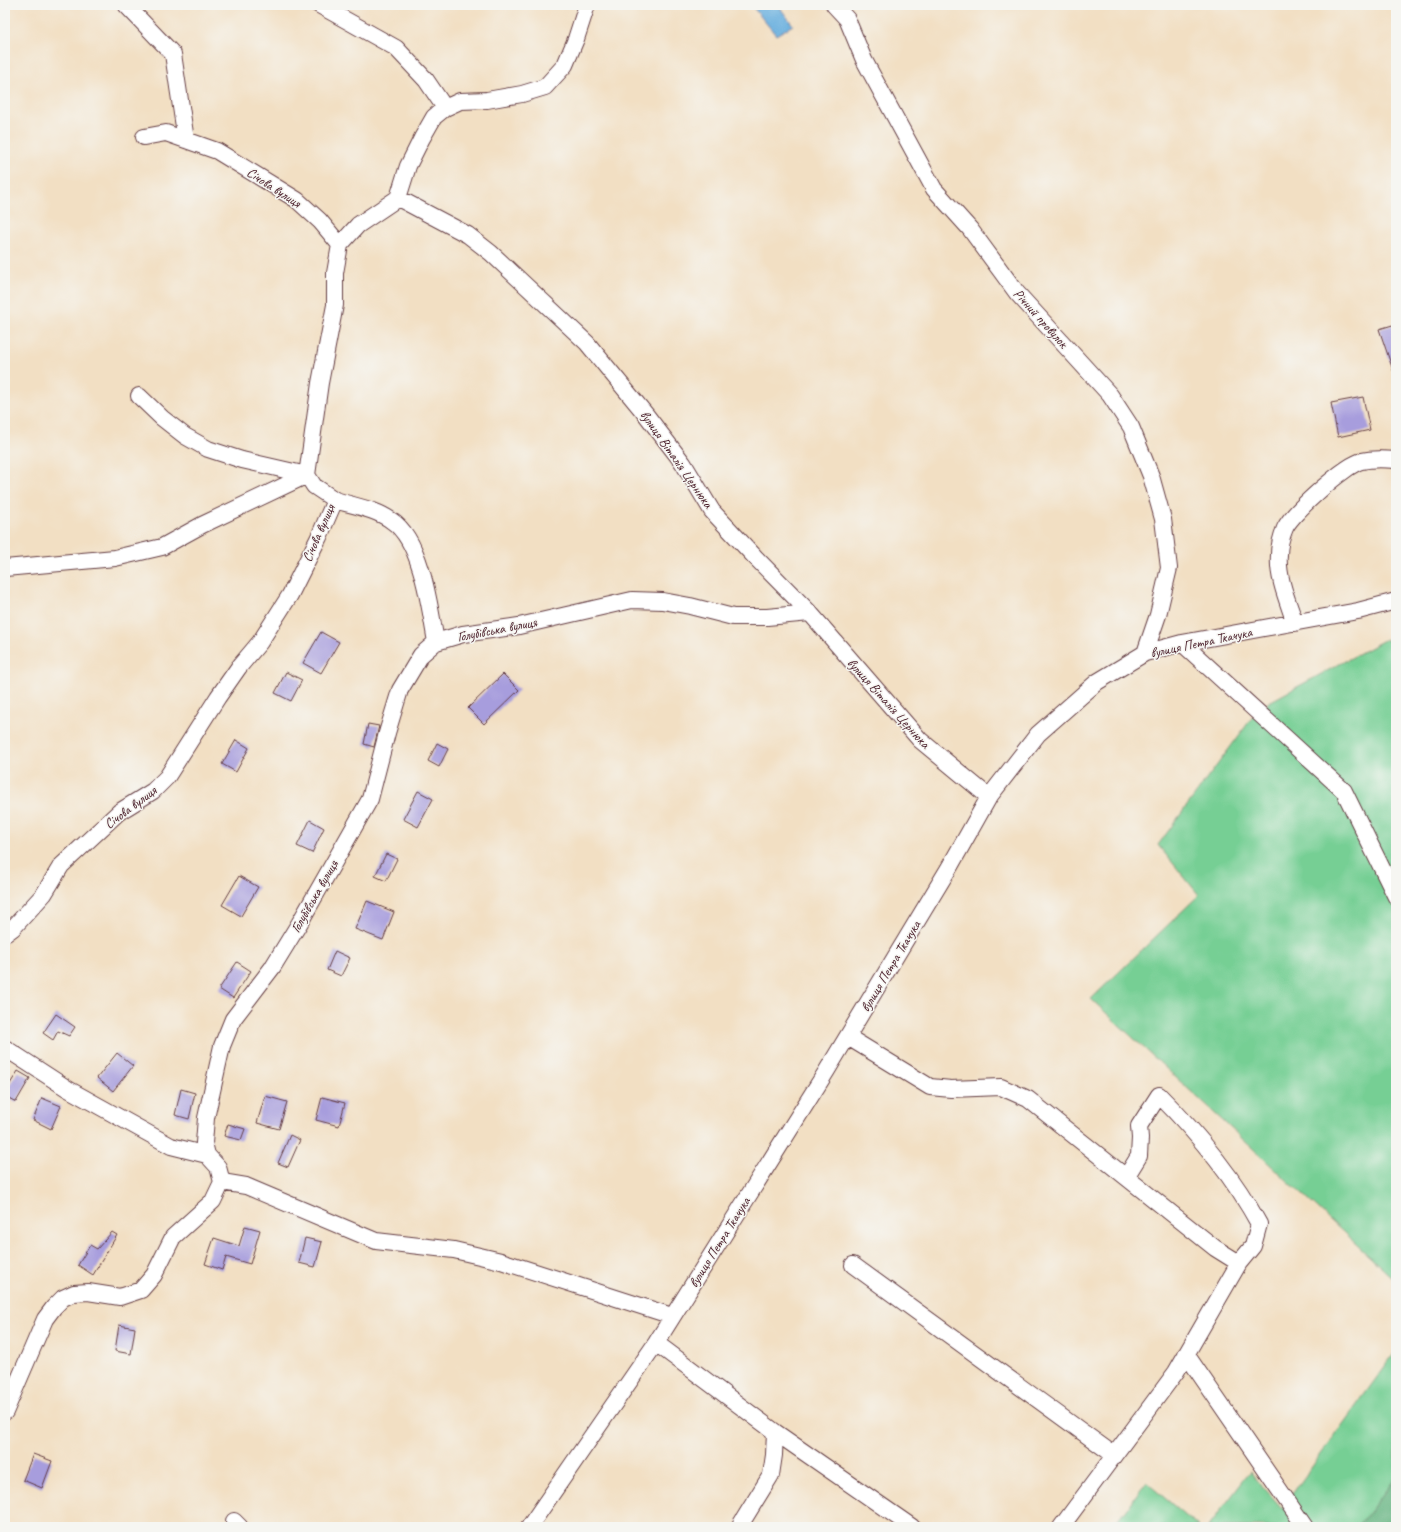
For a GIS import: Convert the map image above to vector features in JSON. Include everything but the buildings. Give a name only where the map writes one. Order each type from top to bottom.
[{"type":"street","points":[[126,5],[173,54],[186,140]]},
{"type":"street","points":[[319,5],[396,48],[426,80],[445,108]]},
{"type":"street","points":[[307,475],[320,383],[335,305],[336,273],[340,245],[358,225],[398,198],[408,166],[422,138],[434,118],[445,108],[460,101],[487,100],[522,94],[545,87],[565,65],[576,39],[587,5]]},
{"type":"street","name":"Річний провулок","points":[[834,5],[850,12],[864,60],[934,189],[970,229],[1017,293],[1110,395],[1131,427],[1151,476],[1162,519],[1169,568],[1158,615],[1145,653]]},
{"type":"street","name":"Січова вулиця","points":[[144,137],[166,133],[217,151],[297,200],[320,221],[340,245]]},
{"type":"street","name":"вулиця Віталія Цернюка","points":[[398,198],[468,235],[486,248],[557,313],[587,343],[683,463],[712,511],[810,613],[920,740],[989,797]]},
{"type":"street","points":[[139,396],[162,418],[185,436],[208,449],[242,460],[307,475]]},
{"type":"street","points":[[1295,623],[1282,586],[1279,555],[1285,528],[1304,506],[1340,473],[1361,461],[1381,459],[1396,460]]},
{"type":"street","points":[[5,568],[115,558],[162,546],[202,525],[307,475]]},
{"type":"street","name":"Січова вулиця","points":[[5,934],[13,928],[44,894],[62,866],[119,812],[153,792],[167,777],[218,697],[239,667],[260,642],[290,595],[319,537],[335,500],[314,486],[307,475]]},
{"type":"street","points":[[335,500],[379,513],[393,521],[403,532],[413,550],[424,581],[436,642]]},
{"type":"street","name":"Голубівська вулиця","points":[[207,1155],[204,1143],[206,1118],[222,1046],[233,1020],[272,968],[370,799],[400,690],[421,655],[436,642],[464,634],[519,626],[563,614],[632,600],[663,601],[733,617],[767,617],[810,613]]},
{"type":"street","name":"вулиця Петра Ткачука","points":[[529,1527],[656,1343],[848,1036],[949,868],[989,797],[1038,734],[1097,682],[1145,653],[1182,643],[1358,612],[1396,601]]},
{"type":"street","points":[[1182,643],[1344,791],[1396,897]]},
{"type":"street","points":[[848,1036],[930,1087],[951,1089],[1001,1087],[1028,1099],[1215,1248],[1239,1263]]},
{"type":"street","points":[[5,1048],[68,1089],[172,1146],[207,1155],[218,1167],[222,1182],[213,1201],[174,1237],[154,1275],[141,1290],[120,1297],[88,1292],[74,1293],[64,1298],[54,1306],[45,1319],[5,1412]]},
{"type":"street","points":[[1061,1527],[1176,1372],[1239,1263],[1253,1246],[1259,1224],[1248,1204],[1214,1157],[1181,1117],[1159,1095],[1139,1126],[1139,1156],[1126,1178]]},
{"type":"street","points":[[222,1182],[246,1186],[376,1241],[454,1250],[501,1261],[672,1316]]},
{"type":"street","points":[[852,1265],[1114,1455]]},
{"type":"street","points":[[656,1343],[775,1432],[912,1527]]},
{"type":"street","points":[[1186,1354],[1306,1527]]},
{"type":"street","points":[[739,1527],[771,1476],[775,1432]]},
{"type":"green space","points":[[1386,639],[1396,652],[1396,1281],[1091,999],[1199,895],[1158,845],[1260,707]]},
{"type":"green space","points":[[1396,1351],[1396,1477],[1359,1526],[1360,1527],[1208,1527],[1250,1472],[1282,1508]]},
{"type":"green space","points":[[1396,1477],[1396,1521],[1390,1527],[1360,1527],[1359,1526]]},
{"type":"green space","points":[[1146,1482],[1199,1527],[1112,1527]]},
{"type":"water","points":[[751,5],[778,5],[793,25],[776,35]]}]
